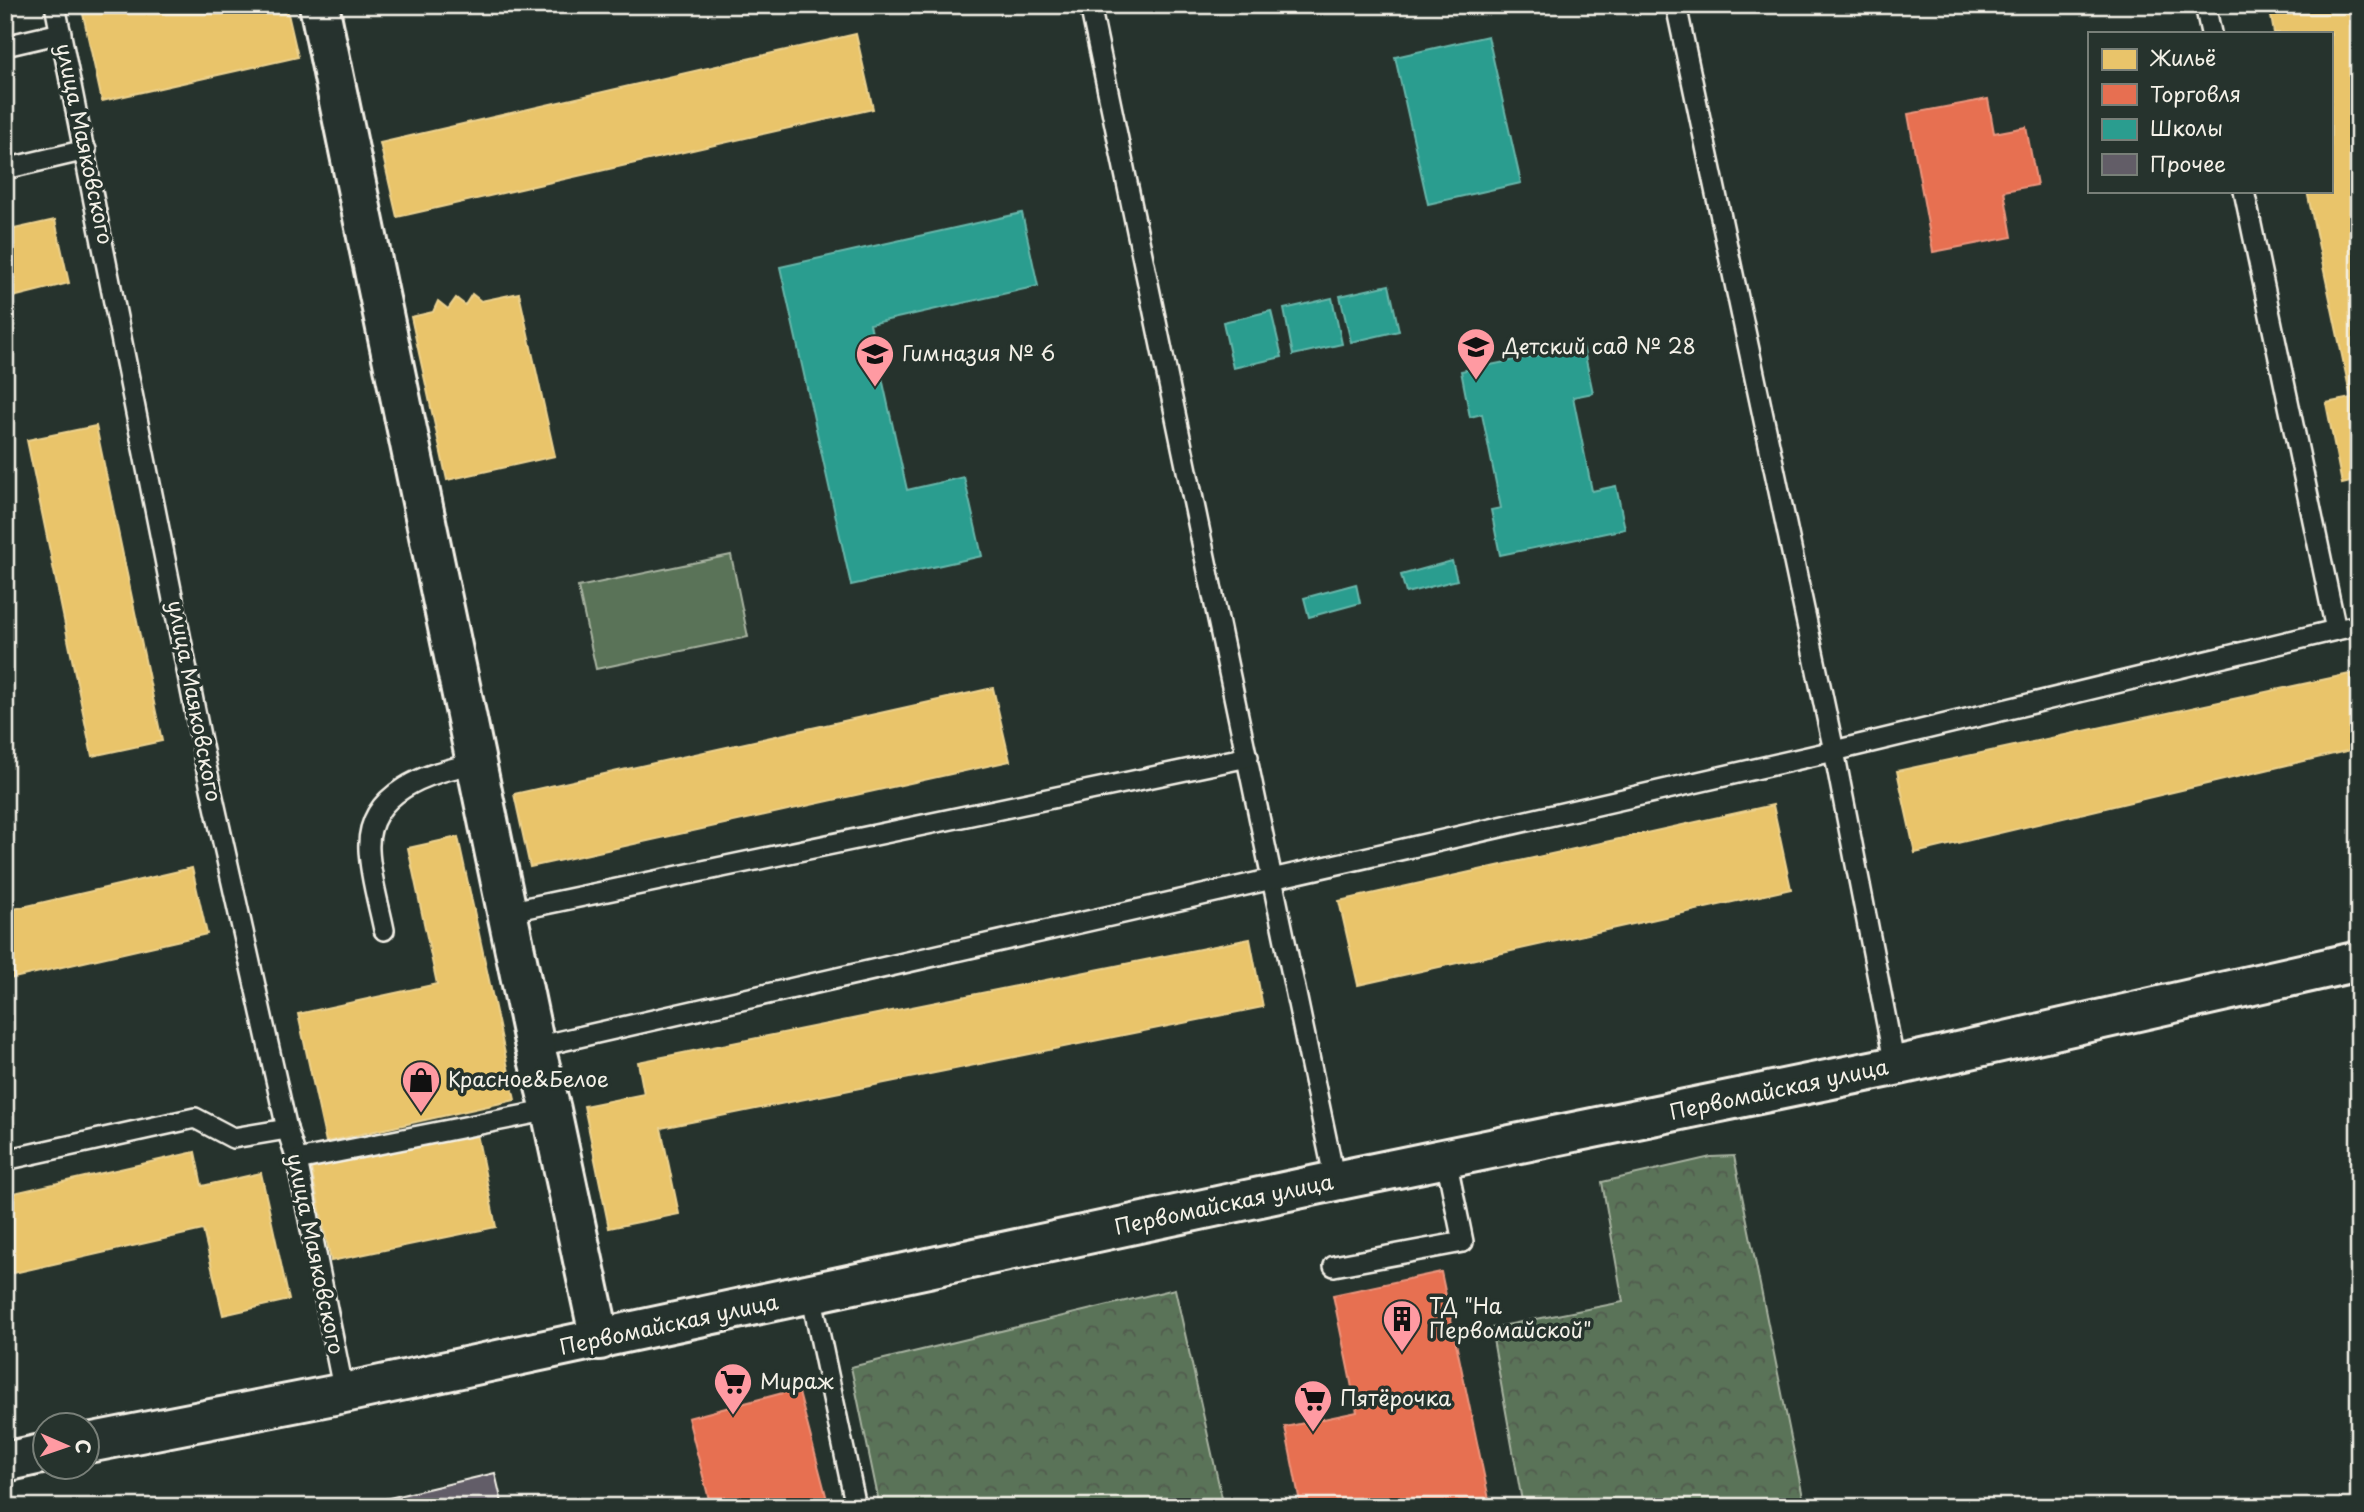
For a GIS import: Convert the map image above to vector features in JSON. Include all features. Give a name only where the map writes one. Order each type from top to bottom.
[{"type":"street","points":[[319,5],[535,1047],[600,1340]]},
{"type":"street","name":"Первомайская улица","points":[[102,1440],[600,1340],[1335,1181],[1895,1066],[2359,961]]},
{"type":"street","points":[[5,1462],[32,1456]]},
{"type":"lane","name":"улица Маяковского","points":[[55,5],[86,150],[206,766],[287,1129],[297,1160],[344,1393]]},
{"type":"lane","points":[[1090,5],[1335,1181]]},
{"type":"lane","points":[[1676,5],[1834,751],[1895,1066]]},
{"type":"lane","points":[[2205,5],[2211,32]]},
{"type":"lane","points":[[5,46],[61,33]]},
{"type":"lane","points":[[5,169],[86,150]]},
{"type":"lane","points":[[2244,192],[2336,630]]},
{"type":"lane","points":[[535,1047],[1834,751],[2359,625]]},
{"type":"lane","points":[[507,912],[1248,757]]},
{"type":"lane","points":[[384,930],[369,850],[371,828],[397,791],[427,774],[476,764]]},
{"type":"lane","points":[[297,1160],[551,1110]]},
{"type":"lane","points":[[5,1160],[195,1118],[233,1138],[287,1129]]},
{"type":"lane","points":[[1334,1266],[1463,1242],[1446,1159]]},
{"type":"lane","points":[[811,1294],[856,1507]]},
{"type":"green space","points":[[731,555],[748,637],[596,669],[578,587]]},
{"type":"green space","points":[[1734,1156],[1805,1507],[1523,1507],[1491,1328],[1623,1302],[1602,1182],[1711,1157]]},
{"type":"green space","points":[[1175,1289],[1224,1507],[880,1507],[851,1367]]},
{"type":"building: Жильё","points":[[81,5],[286,5],[298,57],[102,101]]},
{"type":"building: Жильё","points":[[2269,5],[2357,5],[2359,480],[2342,484],[2326,403],[2351,398],[2307,192],[2332,192],[2332,32],[2274,32]]},
{"type":"building: Жильё","points":[[856,34],[873,109],[397,217],[380,143]]},
{"type":"building: Жильё","points":[[55,220],[69,283],[5,299],[5,231]]},
{"type":"building: Жильё","points":[[519,293],[555,456],[447,480],[411,317],[433,312],[438,301],[448,309],[456,298],[465,305],[472,294],[481,301]]},
{"type":"building: Жильё","points":[[96,426],[162,741],[92,756],[27,440]]},
{"type":"building: Жильё","points":[[2359,672],[2359,748],[1915,853],[1897,771]]},
{"type":"building: Жильё","points":[[993,688],[1010,761],[530,867],[514,794]]},
{"type":"building: Жильё","points":[[1773,805],[1791,889],[1358,985],[1339,901]]},
{"type":"building: Жильё","points":[[458,837],[515,1100],[326,1142],[298,1014],[437,984],[408,848]]},
{"type":"building: Жильё","points":[[192,868],[207,934],[5,980],[5,911]]},
{"type":"building: Жильё","points":[[1250,939],[1263,1007],[661,1128],[679,1214],[609,1228],[584,1106],[644,1094],[638,1062]]},
{"type":"building: Жильё","points":[[477,1134],[496,1227],[331,1261],[311,1168]]},
{"type":"building: Жильё","points":[[195,1152],[202,1186],[261,1173],[289,1300],[223,1315],[203,1230],[5,1275],[5,1195]]},
{"type":"building: Торговля","points":[[1988,99],[1994,133],[2026,127],[2037,185],[2004,191],[2012,237],[1933,252],[1908,114]]},
{"type":"building: Торговля","name":"ТД \"На Первомайской\"","points":[[1441,1272],[1489,1499],[1450,1507],[1301,1507],[1285,1427],[1357,1412],[1333,1295]]},
{"type":"building: Торговля","points":[[798,1389],[829,1507],[711,1507],[688,1418]]},
{"type":"building: Школы","points":[[1488,36],[1521,183],[1428,204],[1395,57]]},
{"type":"building: Школы","points":[[1022,213],[1038,286],[870,324],[907,490],[964,477],[982,556],[851,585],[780,267]]},
{"type":"building: Школы","points":[[1389,285],[1399,331],[1351,342],[1340,296]]},
{"type":"building: Школы","points":[[1332,298],[1342,344],[1293,355],[1284,309]]},
{"type":"building: Школы","points":[[1271,311],[1282,357],[1233,368],[1223,322]]},
{"type":"building: Школы","points":[[1583,346],[1593,393],[1573,397],[1592,491],[1616,486],[1625,529],[1500,555],[1491,510],[1501,508],[1482,414],[1470,417],[1461,371]]},
{"type":"building: Школы","points":[[1452,561],[1457,580],[1406,593],[1401,575]]},
{"type":"building: Школы","points":[[1356,584],[1360,603],[1309,617],[1304,598]]},
{"type":"building: Прочее","points":[[495,1473],[503,1507],[351,1507]]},
{"type":"place","name":"Детский сад № 28","points":[[1476,381]]},
{"type":"place","name":"Гимназия № 6","points":[[875,388]]},
{"type":"place","name":"Красное&Белое","points":[[421,1114]]},
{"type":"place","name":"ТД \"На Первомайской\"","points":[[1402,1353]]},
{"type":"place","name":"Мираж","points":[[733,1416]]},
{"type":"place","name":"Пятёрочка","points":[[1313,1433]]}]
